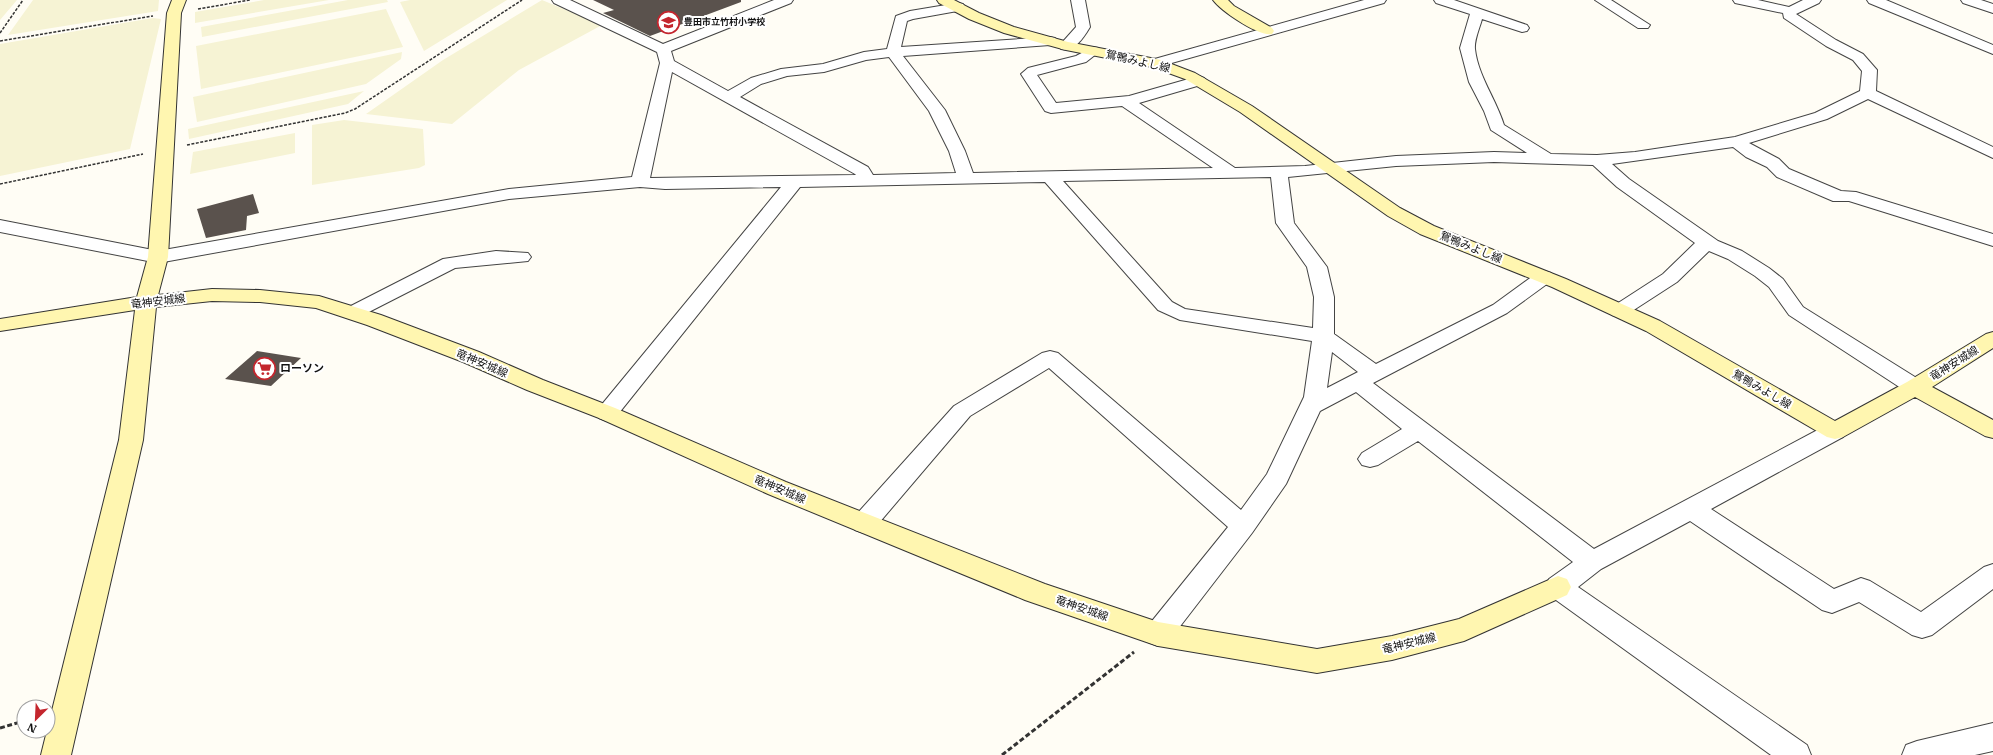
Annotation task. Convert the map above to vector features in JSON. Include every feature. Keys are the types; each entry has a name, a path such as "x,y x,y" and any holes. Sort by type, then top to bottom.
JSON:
{"street":[{"path":"559,0 665,56 728,97 862,171 867,179"},
{"path":"665,56 786,0"},
{"path":"728,97 756,81 786,72 824,68 864,56 893,52 1058,43 1078,35 1083,27 1078,0"},
{"path":"1220,0 1229,9 1267,31"},
{"path":"1156,63 1267,31 1347,5 1379,0"},
{"path":"1441,0 1522,28"},
{"path":"1602,0 1643,25"},
{"path":"1740,0 1790,11 1814,0"},
{"path":"1874,0 1993,50"},
{"path":"1968,0 1993,9"},
{"path":"893,52 901,19 910,15 951,4"},
{"name":"鴛鴨みよし線","path":"951,4 1009,30 1093,51 1156,63 1170,67 1199,81 1246,109 1394,212 1427,230 1544,277 1653,326 1835,431"},
{"path":"56,755 131,440 146,302 158,256 176,6"},
{"path":"1790,11 1788,15 1831,43 1858,57 1870,70 1868,93"},
{"path":"1477,13 1467,48 1477,82 1492,111 1497,127 1546,157"},
{"path":"1093,51 1080,59 1033,71 1029,74 1051,108 1126,102 1199,81"},
{"path":"893,52 937,110 957,151 966,177"},
{"path":"640,182 665,56"},
{"path":"0,226 158,256 509,194 640,182 665,184 1280,172 1305,171 1396,161 1494,157 1546,157 1597,160 1635,157 1736,142 1776,131 1813,118 1868,93"},
{"path":"1868,93 1993,153"},
{"path":"1126,102 1230,172"},
{"path":"1736,142 1752,153 1773,163 1783,174 1839,196 1850,196 1993,240"},
{"path":"1597,160 1623,183 1707,242 1735,255 1762,272 1776,283 1796,311 1915,387 1993,430"},
{"path":"1158,634 1243,526 1277,478 1315,397 1323,336 1324,297 1317,267 1285,223 1280,172"},
{"path":"1049,176 1165,306 1180,314 1323,336 1419,429 1592,562"},
{"path":"607,413 795,181"},
{"path":"1619,311 1670,278 1707,242"},
{"path":"352,313 450,263 496,257 521,257"},
{"path":"1311,406 1500,309 1544,277"},
{"name":"竜神安城線","path":"0,325 146,302 212,295 260,296 319,302 471,357 534,385 607,413 776,488 1035,592 1158,634 1317,661 1392,648 1464,629 1558,587"},
{"name":"竜神安城線","path":"1915,387 1993,339"},
{"path":"864,524 962,411 1050,358 1243,526"},
{"path":"1796,755 1558,587 1592,562 1915,387"},
{"path":"1370,459 1419,429"},
{"path":"1691,509 1832,602 1861,589 1922,627 1993,574"},
{"path":"1917,755 1993,737"}],"path":[{"path":"0,33 23,0"},
{"path":"0,41 176,6 250,0"},
{"path":"0,184 345,113 355,109 522,0"},
{"path":"1002,755 1158,634"},
{"path":"0,728 16,723"}],"shaded area":[{"path":"0,0 17,0 0,20"},
{"path":"33,0 159,0 158,11 8,35"},
{"path":"264,0 329,0 195,23 195,12"},
{"path":"348,0 387,0 388,2 202,37 201,27"},
{"path":"410,0 507,0 424,51 400,2"},
{"path":"542,0 602,25 519,70 452,124 366,114 443,60"},
{"path":"386,9 403,47 201,89 196,46"},
{"path":"153,18 161,19 130,149 0,176 0,44"},
{"path":"402,52 401,59 366,84 197,122 193,97"},
{"path":"364,91 348,104 189,139 188,129"},
{"path":"344,120 423,129 425,165 419,168 312,185 312,125"},
{"path":"295,133 295,153 190,174 193,152"}],"building":[{"name":"豊田市立竹村小学校","path":"593,0 741,0 741,2 650,36 603,13 614,10"},
{"path":"253,194 259,213 247,216 246,230 206,238 197,209"},
{"name":"ローソン","path":"257,351 301,358 271,386 225,379"}],"place":[{"name":"豊田市立竹村小学校","path":"668,22"},
{"name":"ローソン","path":"264,368"}]}
